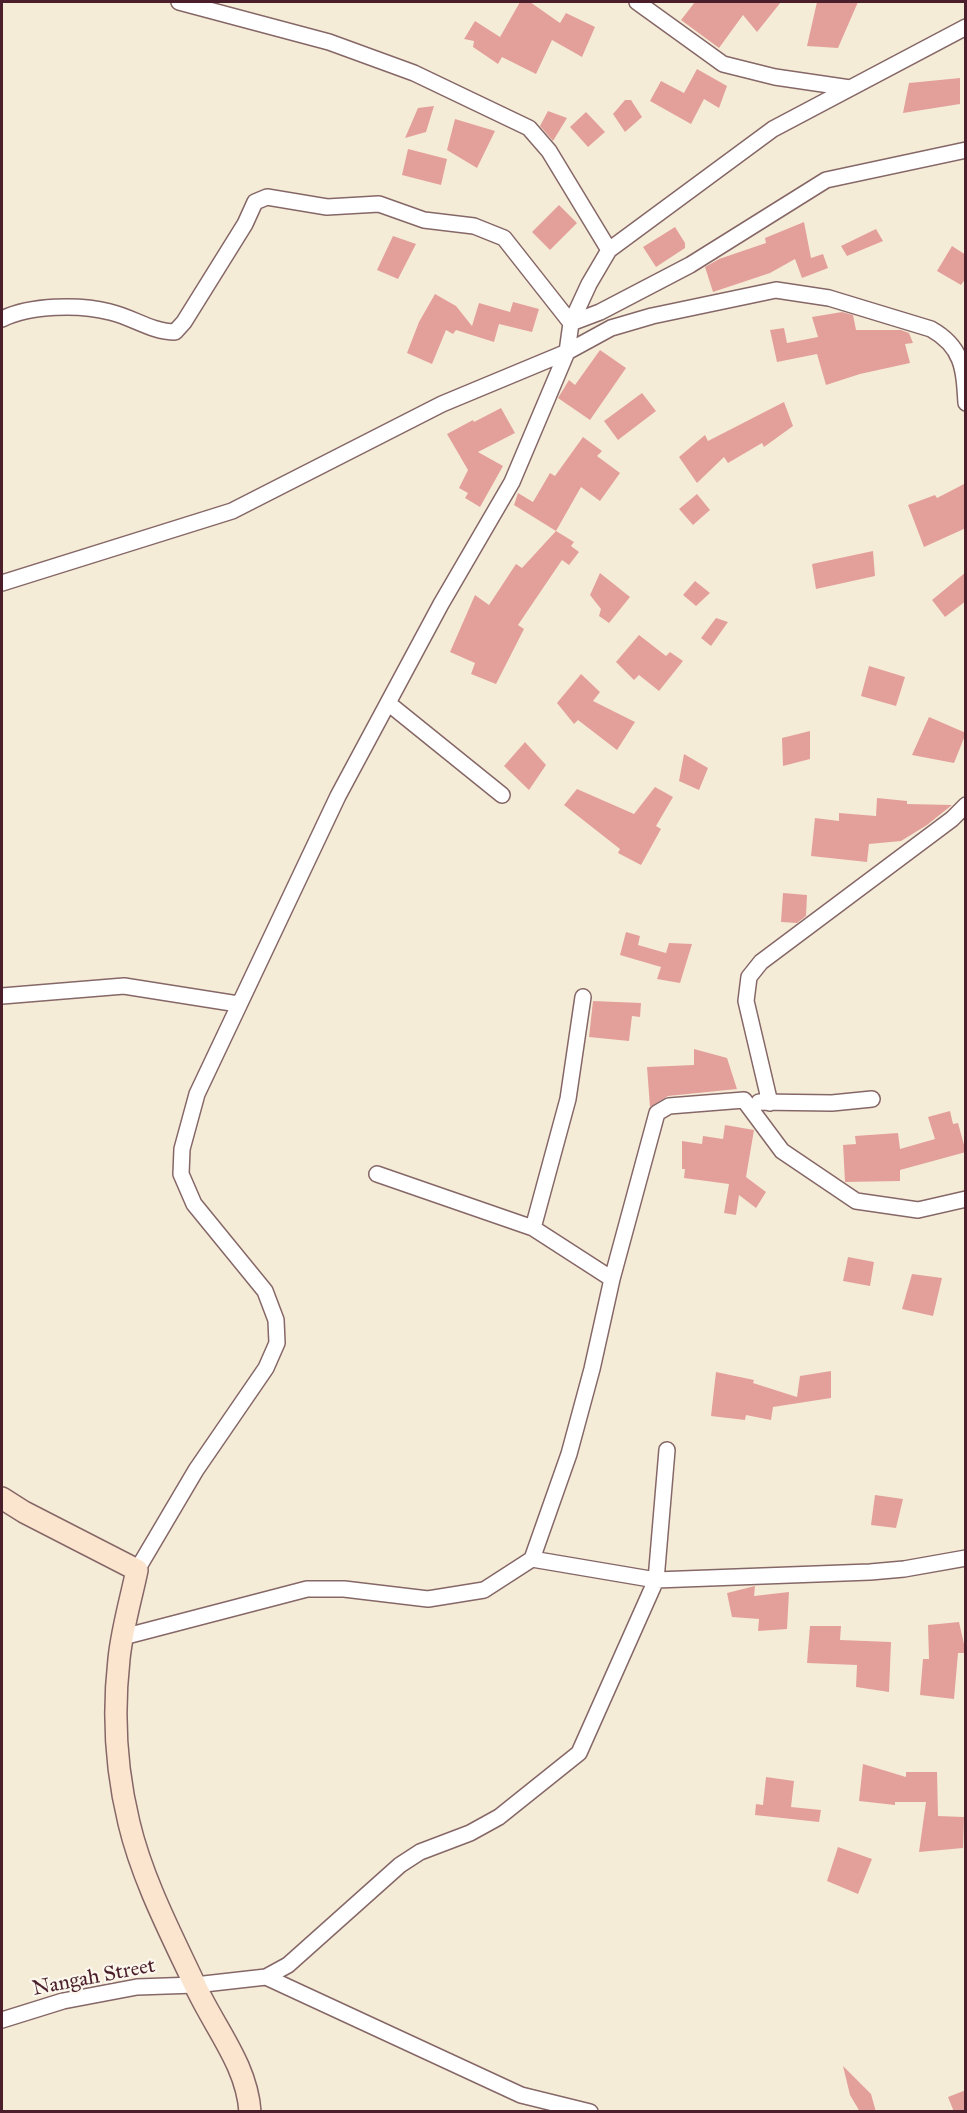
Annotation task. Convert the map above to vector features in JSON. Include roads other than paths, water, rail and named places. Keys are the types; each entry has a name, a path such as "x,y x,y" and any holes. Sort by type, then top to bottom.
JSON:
{"street":[{"path":"179,2 329,42 414,73 530,128 549,151 609,250"},
{"path":"637,2 723,64 775,77 850,88"},
{"path":"250,2112 248,2092 238,2064 195,1986 147,1876 129,1823 119,1762 116,1710 119,1658 137,1570 196,1470 266,1368 277,1343 276,1320 265,1291 194,1204 181,1174 182,1149 197,1094 338,796 441,604 512,482 567,352 571,324 589,284 609,250 773,129 966,27"},
{"path":"571,324 600,312 690,265 826,180 966,150"},
{"path":"2,319 38,307 109,311 163,332 175,332 184,322 239,234 255,202 267,197 327,207 379,204 424,220 474,226 504,238 571,324"},
{"path":"2,583 231,510 442,405 567,352 611,328 642,319 776,290 829,298 931,329 944,337 957,351 962,363 966,403"},
{"path":"388,703 502,795"},
{"path":"770,1103 746,1001 749,977 760,962 952,819 966,805"},
{"path":"2,996 124,986 238,1004"},
{"path":"533,1228 568,1099 582,997"},
{"path":"123,1637 307,1589 344,1589 428,1599 484,1590 532,1559 569,1454 592,1369 612,1279 657,1113 669,1106 744,1100 770,1103 832,1104 872,1099"},
{"path":"744,1100 782,1151 856,1201 918,1210 966,1199"},
{"path":"377,1174 533,1228 612,1279"},
{"path":"266,1977 288,1965 400,1865 420,1852 471,1833 499,1817 579,1753 656,1580 667,1450"},
{"path":"2,1498 24,1512 137,1570"},
{"path":"532,1559 656,1580 870,1572 904,1569 966,1558"},
{"path":"266,1977 521,2095 590,2112"},
{"name":"Nangah Street","path":"2,2020 63,2001 137,1987 195,1986 266,1977"}]}
